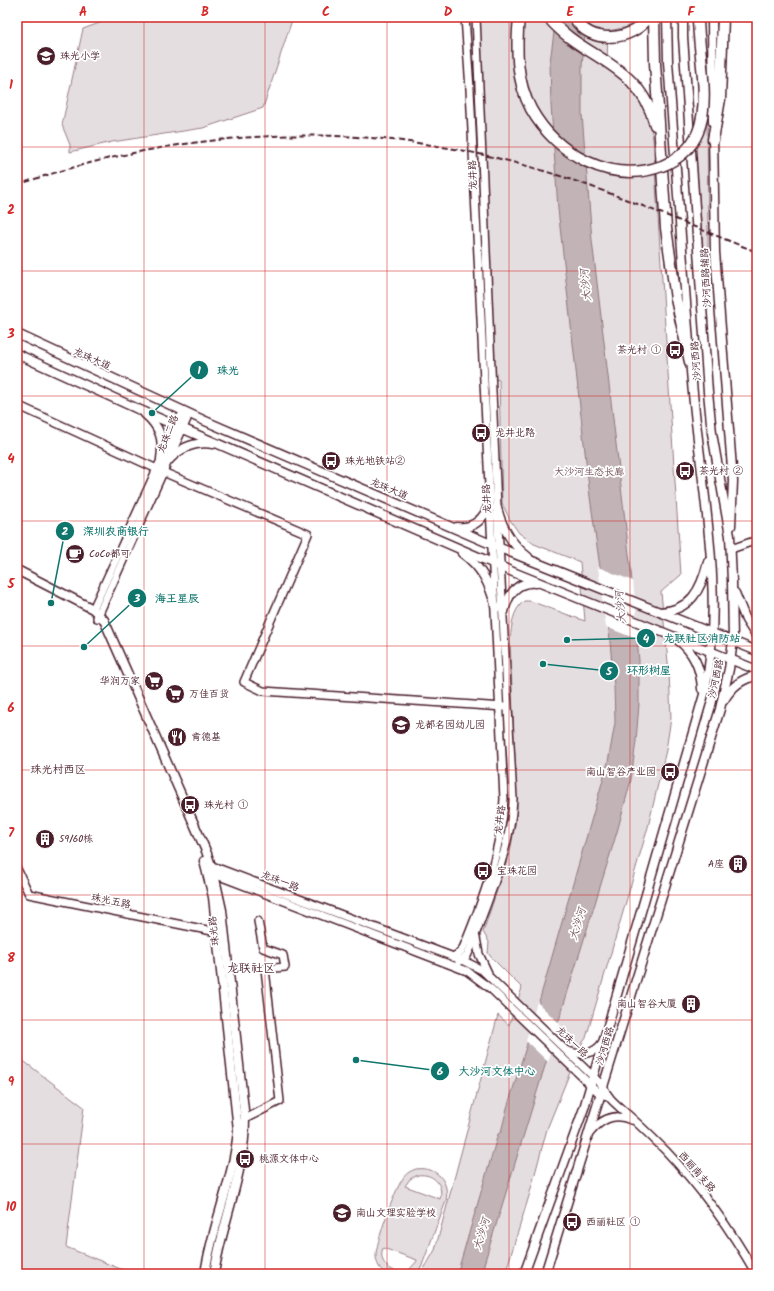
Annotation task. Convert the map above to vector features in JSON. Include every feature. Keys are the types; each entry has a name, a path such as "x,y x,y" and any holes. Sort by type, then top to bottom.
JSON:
{"highway":[{"path":"519,17 518,61 521,80 528,103 541,124 556,141 584,160 608,169 632,172 654,169 674,160 687,150 698,132 703,107 698,17"},
{"path":"548,17 572,40 612,64 631,80 639,90 651,112 661,151"},
{"path":"574,17 584,28 596,34 608,37 629,34 650,18"},
{"path":"713,140 720,98 723,17"},
{"path":"650,18 670,257 676,299 690,362"}],"main road":[{"name":"沙河西路","path":"524,1274 584,1108 702,701 712,652 714,633 710,554 695,422 690,362 668,62 667,17"},
{"name":"沙河西路","path":"545,1274 586,1140 603,1092 720,709 731,659 733,641 730,536 710,406 683,45 683,17"},
{"name":"沙河西路辅路","path":"712,17 715,252 732,481 730,536"},
{"name":"龙珠大道","path":"17,334 186,412 496,546 757,651"},
{"path":"17,354 140,410 497,565 757,670"},
{"path":"140,410 157,426 162,436 164,460 185,447 196,444 209,443 222,446"},
{"path":"450,526 466,528 472,526 481,520 493,506 508,536 523,553 533,561"},
{"path":"442,541 470,559 478,567 490,586 496,608"},
{"path":"659,612 675,610 683,606 693,597 704,577 710,554"},
{"path":"17,570 96,613"},
{"path":"732,581 743,614 757,637"},
{"path":"504,612 509,596 513,590 526,583 543,584"},
{"name":"珠光路","path":"96,613 211,870 222,910 245,1119 241,1167 219,1245 214,1274"},
{"path":"673,636 683,644 696,662 702,678 702,701"},
{"path":"720,709 726,695 735,685 745,679 757,676"},
{"name":"珠光路","path":"206,1274 210,1248 234,1164 238,1130 211,870"}],"street":[{"name":"龙井路","path":"453,957 461,952 466,942 495,857 501,830 504,799 496,608 497,565 465,17"},
{"name":"龙井路","path":"476,17 493,506"},
{"path":"17,405 160,470 308,534 244,682 263,691 508,707"},
{"name":"龙珠二路","path":"96,613 180,427 181,416 186,412"},
{"path":"731,549 757,540"},
{"name":"龙井路","path":"462,960 468,953 506,848 513,816 504,612 497,565"},
{"name":"珠光五路","path":"17,869 29,894 217,932"},
{"name":"龙珠一路","path":"211,870 462,960 478,968 492,978 564,1049 591,1080"},
{"name":"龙珠一路","path":"211,870 453,965 471,974 486,985 603,1092"},
{"path":"245,1119 280,1101 265,969 285,968 283,955 263,948 258,920"},
{"path":"476,931 478,951 492,978"},
{"path":"453,965 462,960"},
{"path":"564,1049 573,1053 584,1054 596,1050 602,1043"},
{"name":"西丽南支路","path":"603,1092 665,1151 720,1214 756,1274"},
{"path":"586,1140 596,1126 607,1118 620,1117 634,1121"}],"green space":[{"path":"116,17 293,17 263,108 203,128 112,142 70,152 70,145 62,125 83,29"},
{"name":"大沙河生态长廊","path":"478,17 638,17 628,27 608,31 607,64 640,98 650,123 653,139 681,575 661,592 669,672 671,718 666,750 648,827 586,1038 581,1045 547,1129 529,1196 505,1274 421,1274 435,1250 498,1015 509,1025 522,988 488,953 489,942 483,932 510,852 517,813 510,639 513,618 517,609 524,601 530,601 585,621 580,562 534,544 519,533 510,520 502,503 499,380 494,379"},
{"path":"707,110 708,249 706,253 703,249 695,145"},
{"path":"17,1056 84,1107 66,1247 133,1274 17,1274"},
{"path":"416,1169 430,1170 440,1176 446,1187 446,1201 421,1268 414,1274 386,1274 380,1268 377,1261 376,1256 379,1241 386,1217 399,1185 408,1173","holes":["418,1175 433,1178 439,1184 441,1194 440,1199 405,1186 410,1179","383,1248 417,1260 417,1261 409,1270 393,1270 388,1267 382,1259"]}],"water":[{"name":"大沙河","path":"556,17 589,17 584,41 582,67 582,114 592,240 631,571 639,661 639,704 631,780 617,832 484,1264 483,1274 457,1274 498,1134 501,1132 608,762 615,723 614,686 609,631 590,497 558,209 551,105 550,62"}],"pier":[{"path":"598,567 633,581 639,640 606,627"},
{"path":"537,1002 560,1024 548,1062 526,1041"}],"railway":[{"path":"17,185 80,166 144,151 209,141 274,136 340,136 405,141 470,152 534,168 590,186 646,207 757,252"}],"place":[{"name":"珠光小学","path":"46,56"},
{"name":"茶光村 ①","path":"675,350"},
{"name":"珠光","path":"152,413"},
{"name":"龙井北路","path":"481,433"},
{"name":"珠光地铁站②","path":"331,461"},
{"name":"茶光村 ②","path":"685,471"},
{"name":"CoCo都可","path":"75,554"},
{"name":"深圳农商银行","path":"51,603"},
{"name":"龙联社区消防站","path":"567,640"},
{"name":"海王星辰","path":"84,647"},
{"name":"环形树屋","path":"543,664"},
{"name":"华润万家","path":"154,681"},
{"name":"万佳百货","path":"175,694"},
{"name":"龙都名园幼儿园","path":"401,725"},
{"name":"肯德基","path":"177,737"},
{"name":"南山智谷产业园","path":"670,772"},
{"name":"珠光村 ①","path":"190,805"},
{"name":"59/60栋","path":"45,839"},
{"name":"A座","path":"738,864"},
{"name":"宝珠花园","path":"483,871"},
{"name":"南山智谷大厦","path":"691,1004"},
{"name":"大沙河文体中心","path":"356,1060"},
{"name":"桃源文体中心","path":"245,1159"},
{"name":"南山文理实验学校","path":"342,1213"},
{"name":"西丽社区 ①","path":"572,1222"}],"district":[{"name":"珠光村西区","path":"58,770"},
{"name":"龙联社区","path":"251,968"}]}
